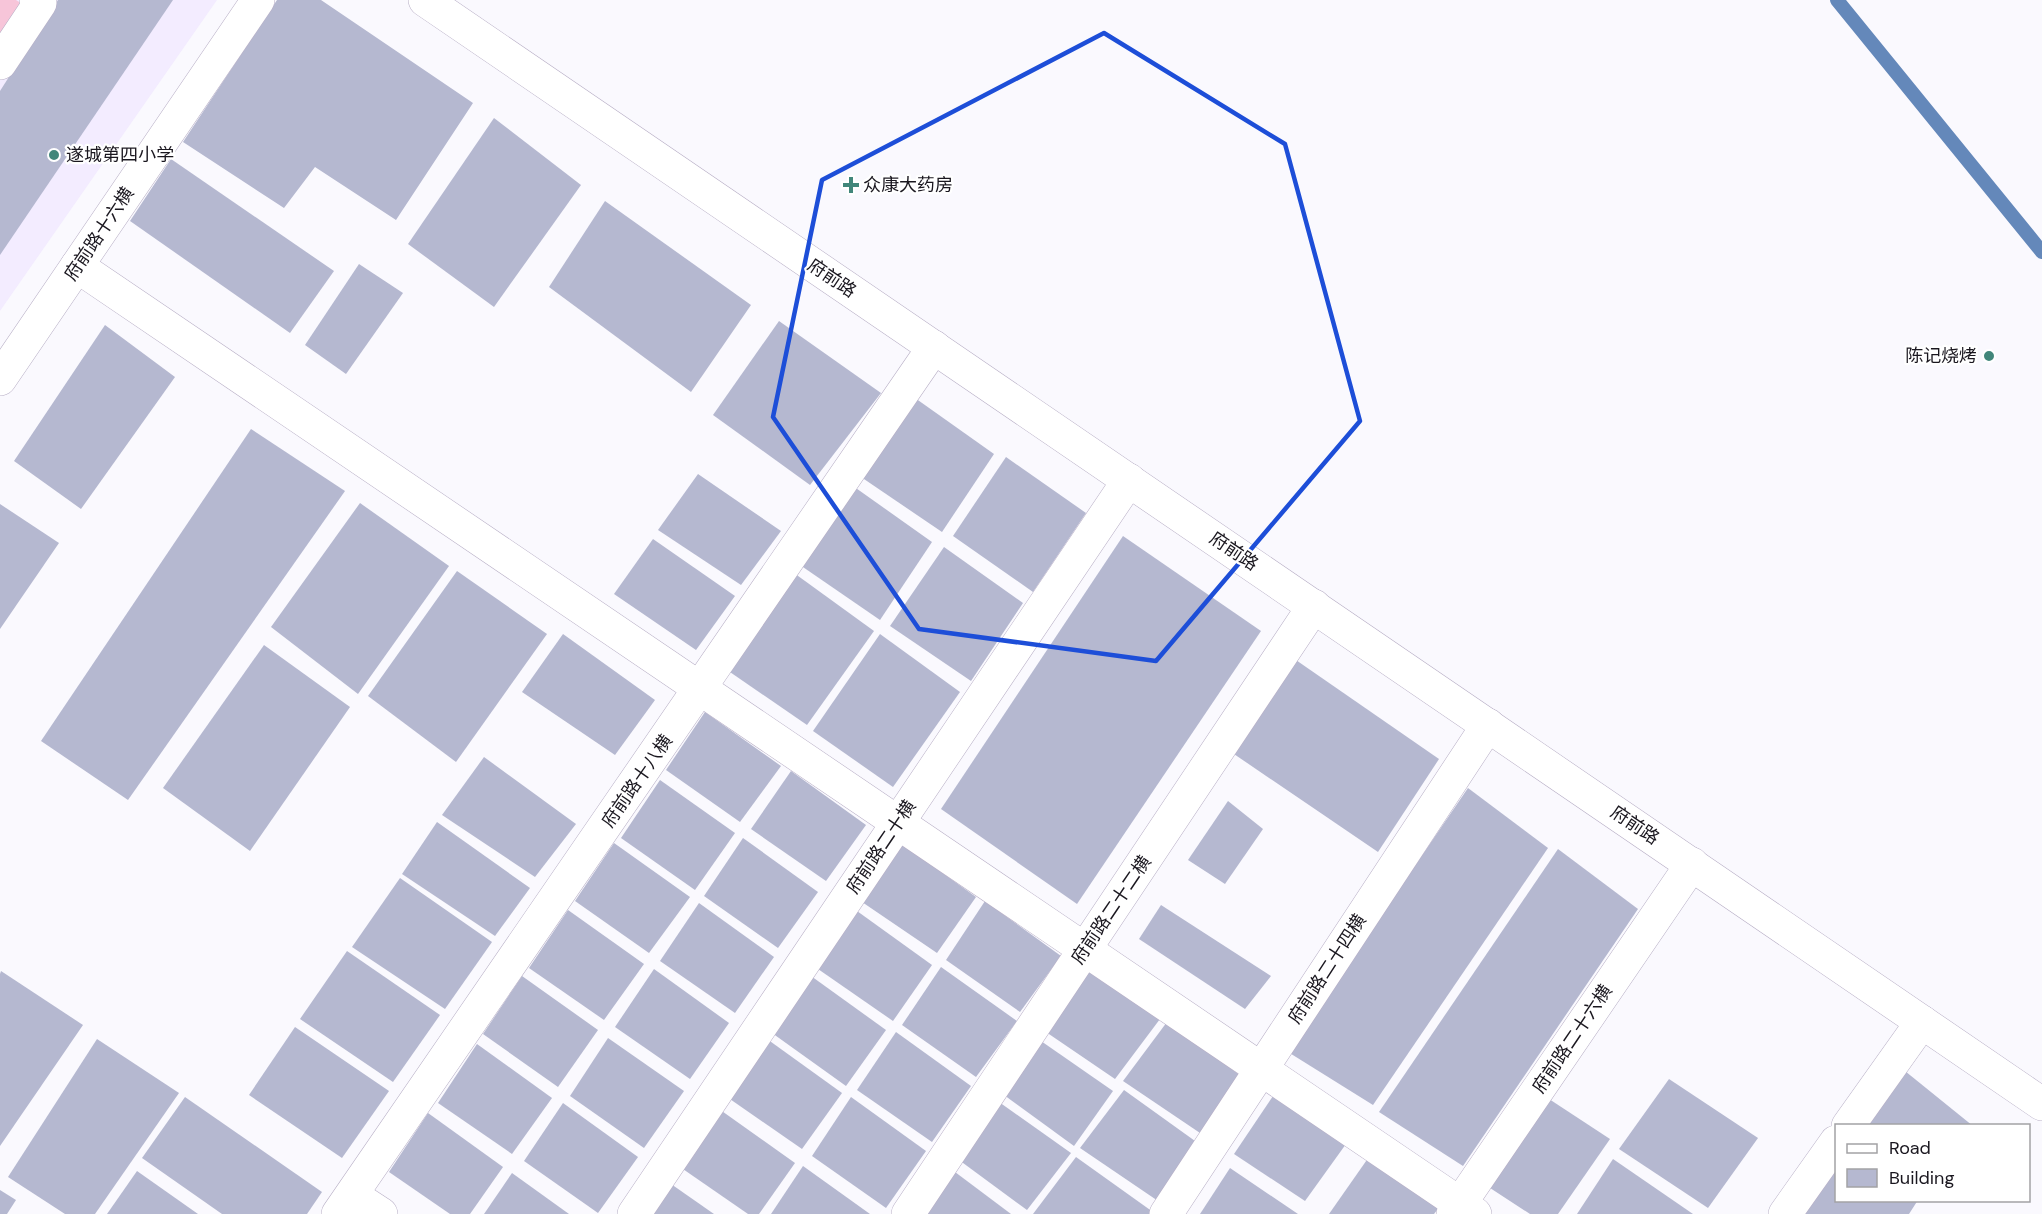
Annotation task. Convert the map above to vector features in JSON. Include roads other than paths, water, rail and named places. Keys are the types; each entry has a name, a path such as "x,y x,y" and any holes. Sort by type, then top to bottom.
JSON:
{"street":[{"path":"0,63 40,3 36,0"},
{"name":"府前路十六横","path":"0,379 258,0"},
{"name":"府前路","path":"425,0 2042,1104"},
{"path":"77,266 1262,1069 1462,1211"},
{"name":"府前路十八横","path":"345,1204 934,347"},
{"name":"府前路二十横","path":"634,1214 1129,480"},
{"name":"府前路二十二横","path":"908,1214 1314,606"},
{"name":"府前路二十四横","path":"1166,1214 1488,725"},
{"name":"府前路二十六横","path":"1462,1211 1692,864"},
{"path":"1849,1124 1922,1022"},
{"path":"1785,1214 1835,1143"},
{"path":"345,1204 381,1214"}],"waterway":[{"path":"1837,0 2042,252"}],"place":[{"name":"遂城第四小学","path":"54,155"},
{"name":"众康大药房","path":"851,185"},
{"name":"陈记烧烤","path":"1989,356"}]}
